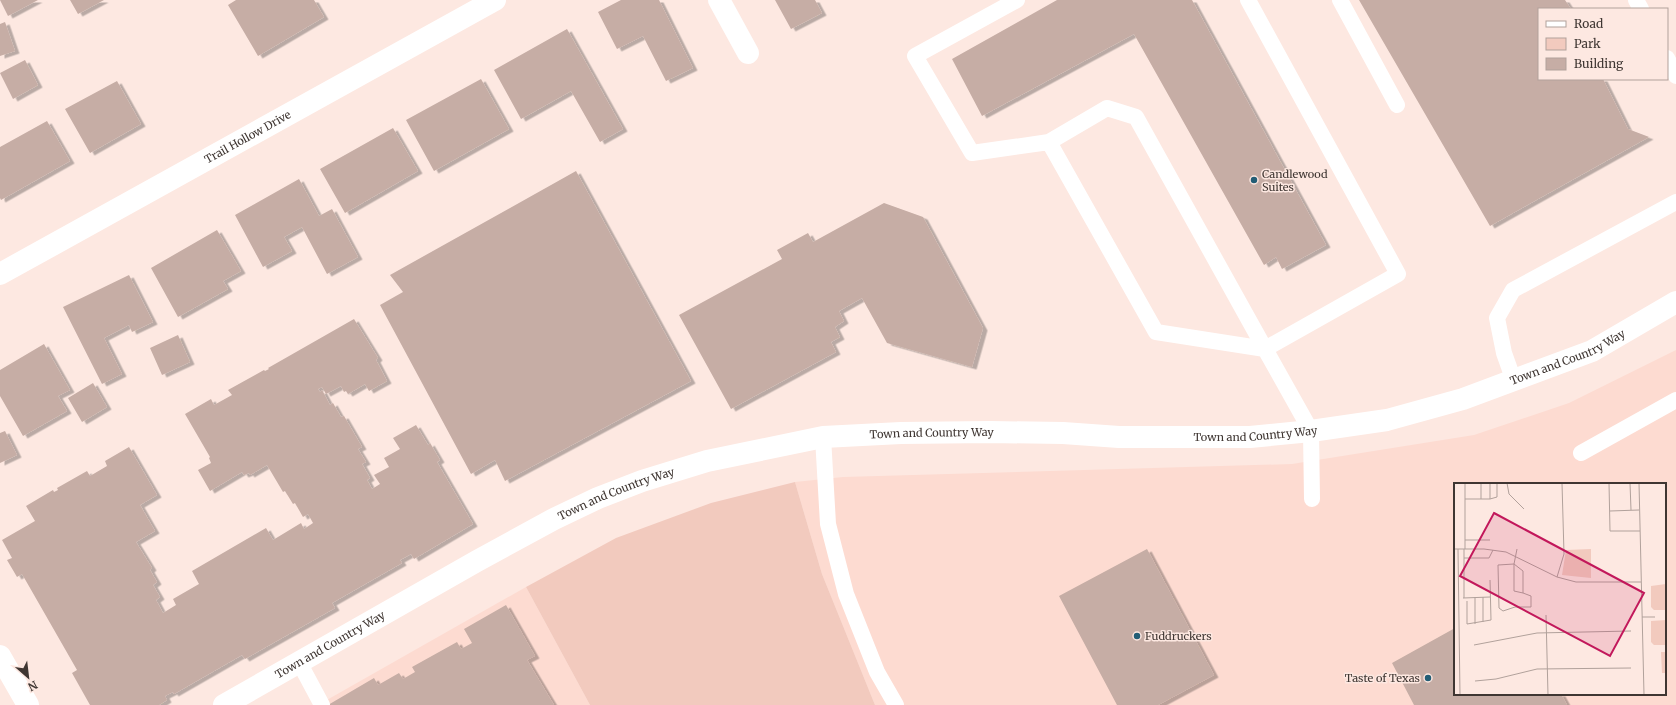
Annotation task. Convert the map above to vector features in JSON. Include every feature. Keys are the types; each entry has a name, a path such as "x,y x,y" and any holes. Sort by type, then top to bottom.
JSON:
{"street":[{"name":"Trail Hollow Drive","path":"0,274 495,0"},
{"path":"719,0 748,53"},
{"name":"Town and Country Way","path":"224,705 484,557 554,519 598,498 642,481 707,461 823,437 901,433 990,432 1063,433 1119,437 1170,438 1250,437 1311,431 1387,420 1464,399 1592,351 1676,302"},
{"path":"0,656 28,705"}],"lane":[{"path":"1017,0 914,56 972,153 1049,142 1107,108 1136,117 1311,431 1312,499"},
{"path":"1049,142 1156,332 1265,349 1398,274 1248,0"},
{"path":"1340,0 1397,105"},
{"path":"1668,60 1676,76"},
{"path":"1514,380 1504,353 1497,318 1513,290 1676,202"},
{"path":"1581,453 1676,400"},
{"path":"823,437 828,524 846,594 877,672 896,705"},
{"path":"299,662 322,705"}],"shaded area":[{"path":"1676,350 1676,705 875,705 822,574 795,482 843,477 1292,464 1474,435 1569,403"},
{"path":"526,587 590,705 318,705"}],"green space":[{"path":"795,482 822,574 875,705 590,705 526,587 616,538 711,503"}],"building":[{"path":"0,0 38,0 8,16"},
{"path":"70,0 104,0 78,14"},
{"path":"236,0 314,0 324,17 258,56 228,5"},
{"path":"621,0 659,0 693,68 666,81 643,36 617,49 598,12"},
{"path":"775,0 815,0 822,13 791,29"},
{"name":"Candlewood Suites","path":"1057,0 1192,0 1326,245 1282,269 1276,257 1264,265 1134,34 982,116 952,59"},
{"path":"1359,0 1565,0 1570,8 1538,8 1538,80 1604,80 1628,129 1649,137 1490,226"},
{"path":"5,22 15,51 0,56 0,24"},
{"path":"567,29 623,129 600,142 571,91 521,119 494,70"},
{"path":"25,60 38,85 13,99 0,73"},
{"path":"481,79 509,129 434,171 406,120"},
{"path":"117,81 141,124 90,153 65,109"},
{"path":"47,121 70,161 1,200 0,147"},
{"path":"393,128 418,171 345,213 320,169"},
{"path":"576,171 691,381 505,481 495,460 471,474 380,305 403,292 390,275"},
{"path":"299,179 319,216 332,209 358,257 327,274 302,227 284,237 292,251 263,267 235,215"},
{"path":"884,203 923,217 983,328 972,367 887,343 862,298 839,311 844,321 835,327 840,337 831,342 836,352 731,409 679,315 782,259 777,250 808,233 813,242"},
{"path":"217,230 241,271 223,281 228,289 178,317 151,268"},
{"path":"129,275 153,322 132,332 129,325 104,338 122,374 102,384 63,307"},
{"path":"354,319 378,358 376,360 387,381 369,391 365,384 348,394 346,391 344,392 341,386 326,394 322,387 318,389 320,392 322,390 330,405 333,403 341,417 344,416 362,447 358,449 366,462 362,464 370,478 367,480 372,489 380,484 374,475 389,467 384,458 400,449 393,438 416,425 428,445 430,443 440,460 437,462 473,524 414,559 411,554 400,560 402,563 332,603 335,608 245,659 242,655 174,694 173,692 165,696 167,700 159,705 90,705 72,673 77,670 22,574 17,577 7,560 12,558 2,540 35,521 26,506 53,490 54,492 58,490 57,488 87,471 90,476 107,466 105,461 129,447 157,495 140,505 155,531 136,542 152,568 150,570 157,582 153,585 160,597 156,600 163,613 176,605 173,599 199,584 192,571 266,528 273,540 301,523 304,529 313,523 308,514 303,517 295,503 293,504 285,491 283,492 267,465 250,475 249,473 244,475 242,472 210,491 198,470 211,463 210,457 185,414 211,399 214,405 232,395 228,390 264,370 269,369 268,368"},
{"path":"178,335 190,362 162,375 150,348"},
{"path":"44,344 70,390 58,396 67,411 23,436 0,396 0,370"},
{"path":"93,383 107,407 82,422 68,398"},
{"path":"5,431 17,455 0,463 0,433"},
{"name":"Fuddruckers","path":"1147,549 1214,675 1158,705 1117,705 1059,596"},
{"path":"506,605 535,656 527,660 554,705 328,705 374,678 378,685 399,673 403,679 415,672 412,667 457,642 461,649 472,643 464,629"},
{"name":"Taste of Texas","path":"1454,629 1454,695 1562,695 1567,705 1414,705 1392,663"}],"place":[{"name":"Candlewood Suites","path":"1254,180"},
{"name":"Fuddruckers","path":"1137,636"},
{"name":"Taste of Texas","path":"1428,678"}]}
